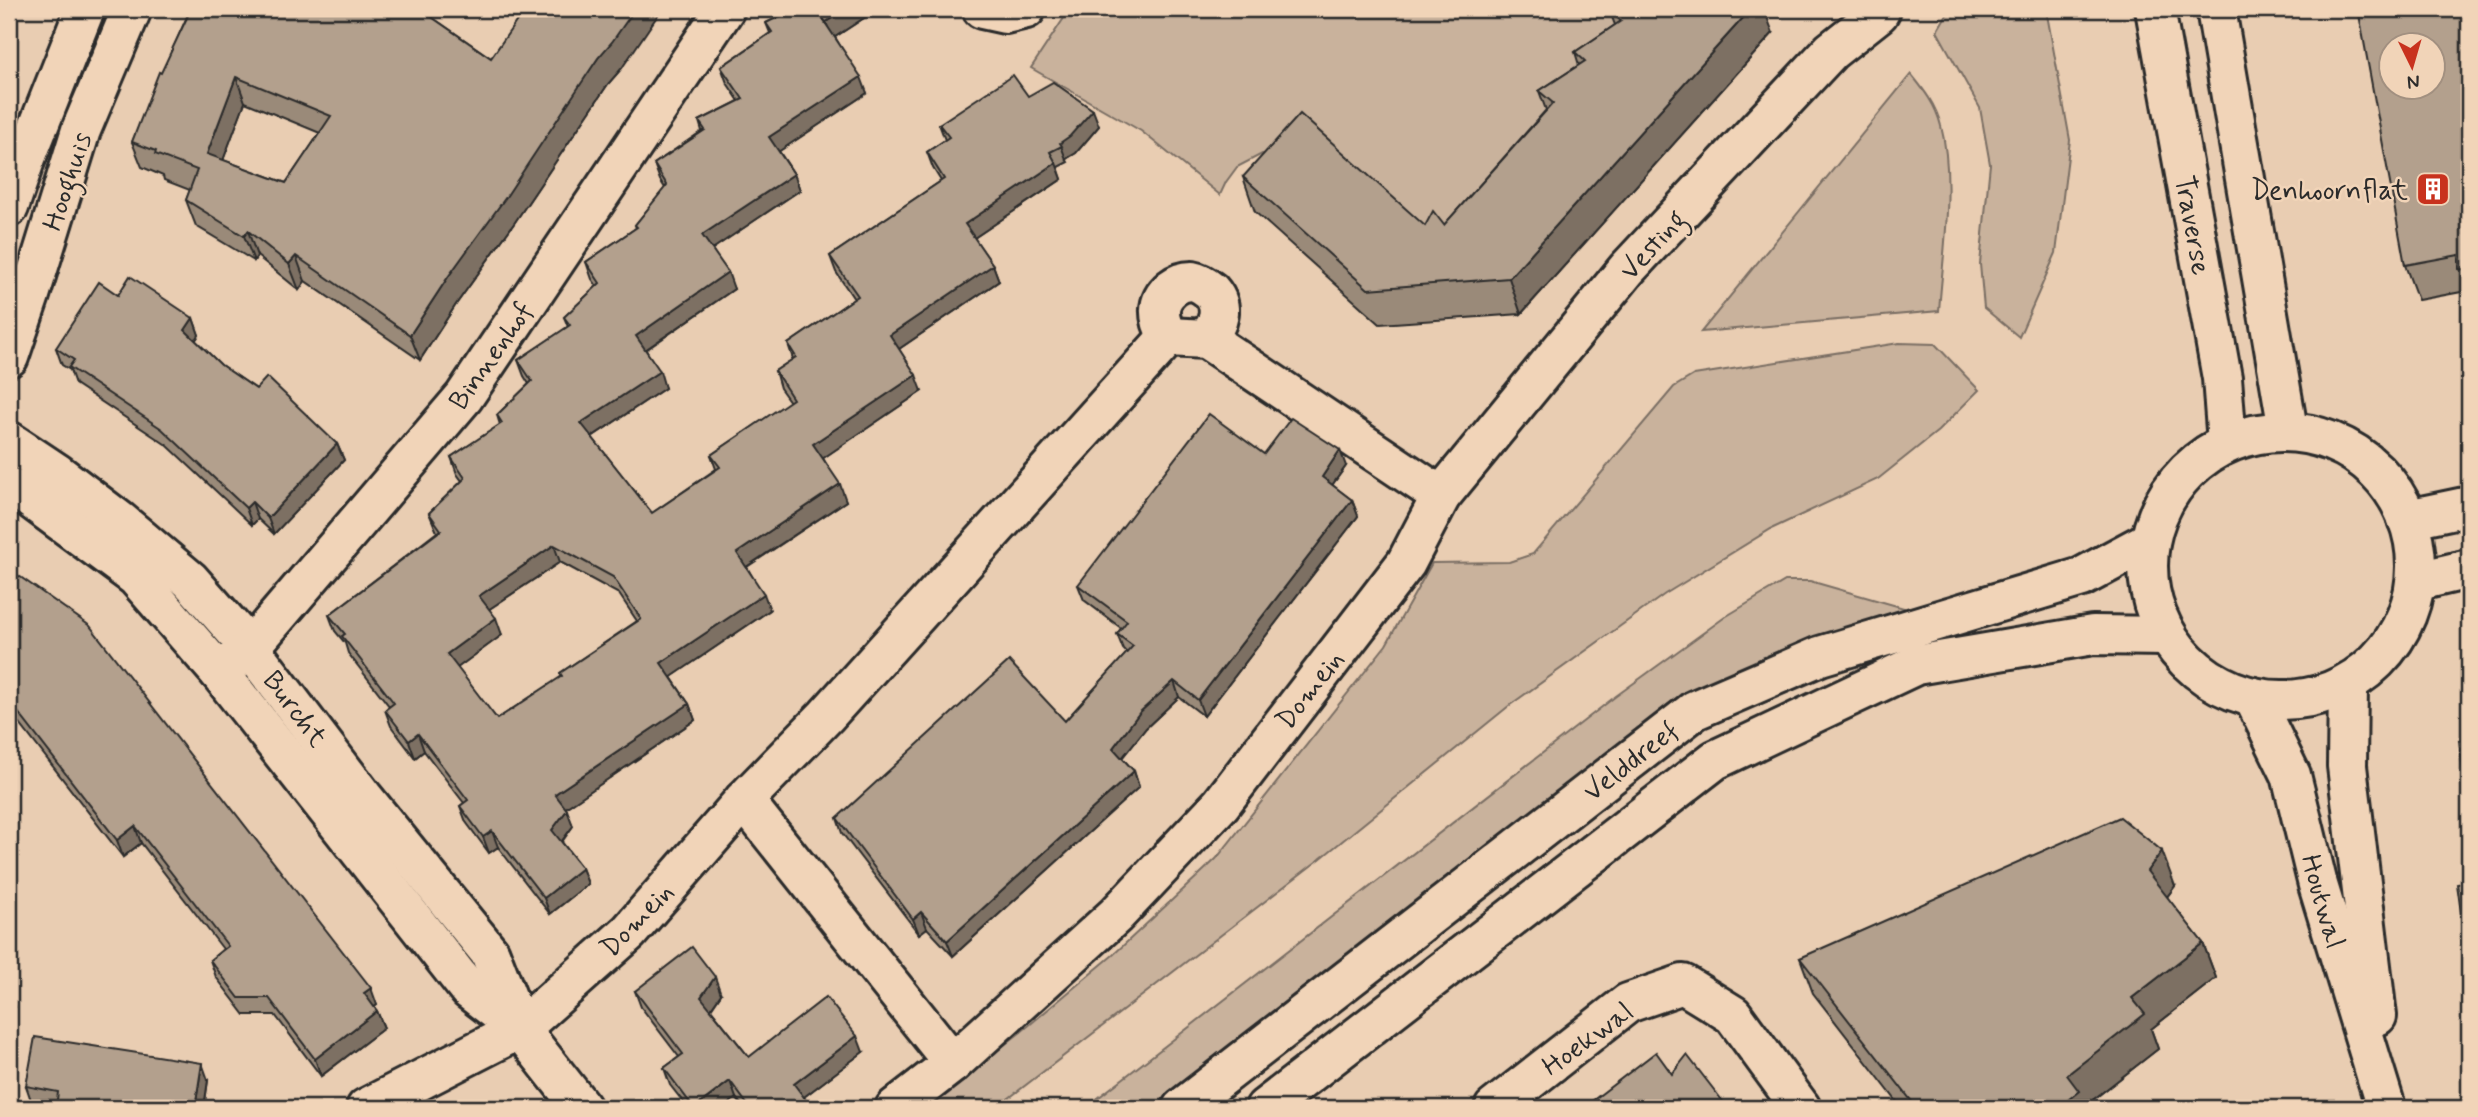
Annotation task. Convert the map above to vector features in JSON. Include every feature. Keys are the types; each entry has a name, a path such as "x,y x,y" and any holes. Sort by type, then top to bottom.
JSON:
{"street":[{"name":"Hooghuis","path":"9,207 85,9"},
{"name":"Hooghuis","path":"9,357 81,130 132,9"},
{"name":"Binnenhof","path":"219,673 250,648 464,397 725,9"},
{"path":"982,9 1005,14 1027,9"},
{"name":"Vesting","path":"1441,496 1627,269 1831,51 1881,9"},
{"name":"Traverse","path":"2155,9 2222,378 2227,443"},
{"name":"Traverse","path":"2216,9 2288,430"},
{"path":"1206,340 1220,315 1218,300 1208,288 1193,281 1177,284 1164,294 1159,308 1161,324 1168,337 1206,340 1441,496"},
{"name":"Domein","path":"366,1108 520,1030 629,932 744,800 826,716 1168,337"},
{"path":"2288,430 2323,437 2356,452 2383,474 2407,519 2418,581 2408,615 2385,655 2348,684 2318,696 2286,701 2253,697 2220,685 2190,664 2167,636 2153,606 2147,573 2149,541 2164,500 2191,466 2227,443 2257,433 2288,430"},
{"name":"Burcht","path":"9,441 57,473 120,521 190,580 250,648 364,798 490,953 520,1030"},
{"name":"Burcht","path":"9,487 20,491 136,577 219,673 469,990 520,1030 582,1108"},
{"name":"Domein","path":"895,1108 953,1063 1116,915 1221,804 1406,564 1441,496"},
{"path":"2407,519 2469,506"},
{"name":"Velddreef","path":"1182,1108 1695,710 1821,656 2082,577 2149,541"},
{"path":"2418,581 2469,569"},
{"name":"Velddreef","path":"1265,1108 1715,760 1916,665 2093,635 2167,636"},
{"name":"Houtwal","path":"2348,684 2347,766 2387,1108"},
{"name":"Houtwal","path":"2253,697 2291,775 2318,885 2387,1108"},
{"path":"744,800 953,1063"},
{"name":"Hoekwal","path":"1494,1108 1628,1003 1683,984 1733,1015 1801,1108"}],"shaded area":[{"path":"1070,9 1642,9 1434,244 1297,156 1262,154 1237,167 1220,195 1141,131 1031,68"},
{"path":"1950,9 2046,9 2070,140 2056,253 2019,337 1984,308 1980,264 1990,164 1980,108 1937,31"},
{"path":"1911,74 1936,111 1945,147 1948,193 1939,311 1701,332"},
{"path":"1899,343 1935,344 1979,390 1938,431 1878,479 1771,529 1665,594 1510,705 1320,859 996,1108 923,1108 1021,1032 1113,955 1216,859 1386,645 1432,563 1509,562 1533,554 1674,387 1694,375"},
{"path":"1785,581 1810,581 1904,608 1905,613 1654,727 1162,1108 1085,1108 1616,696 1725,617"}],"building":[{"path":"191,9 420,9 491,58 525,9 635,9 598,58 410,335 296,256 289,264 248,231 244,236 186,200 197,170 132,142 159,72 161,73","holes":["236,77 331,116 286,183 207,154"]},
{"path":"795,9 816,9 861,77 769,137 794,174 702,235 728,272 636,336 660,371 581,423 652,513 720,467 711,455 793,399 775,371 796,357 788,344 858,296 830,256 944,179 927,152 949,137 939,124 1013,75 1028,96 1053,82 1093,110 1070,136 1060,143 1062,146 1050,152 1056,163 965,224 993,265 890,335 916,375 813,444 840,484 737,553 764,594 661,663 689,704 555,794 567,810 552,830 582,868 544,898 492,831 483,837 460,806 468,800 418,734 409,741 385,710 394,703 329,615 441,530 429,513 465,478 451,457 502,423 497,415 532,381 518,360 570,325 564,317 600,283 586,262 637,227 635,225 667,185 654,164 705,130 699,121 743,99 721,67 772,32 766,23","holes":["554,545 613,577 641,619 497,719 447,654 496,618 479,596"]},
{"path":"816,9 846,9 826,22"},
{"path":"1615,9 1751,9 1509,278 1368,289 1243,177 1300,114 1425,226 1433,211 1444,225 1553,103 1539,91 1585,61 1575,52 1621,21 1610,12"},
{"name":"Denhoornflat","path":"2358,9 2469,9 2469,270 2459,269 2459,255 2405,265"},
{"path":"130,276 193,318 185,330 221,365 256,389 267,377 337,444 268,518 252,502 246,508 162,429 69,367 74,360 56,348 99,282 118,295"},
{"path":"1209,414 1264,454 1291,418 1340,450 1322,477 1352,500 1198,700 1174,681 1140,712 1113,748 1134,771 947,941 921,912 913,919 837,818 1009,661 1065,721 1133,646 1117,634 1127,621 1078,585"},
{"path":"9,569 90,626 371,988 364,993 377,1011 315,1059 269,998 239,998 210,960 228,946 135,826 117,840 9,703"},
{"path":"2469,740 2469,814 2459,741"},
{"path":"2120,817 2162,851 2147,871 2203,943 2132,998 2145,1014 2067,1075 2079,1091 2058,1108 1917,1108 1800,958"},
{"path":"2469,882 2469,969 2457,884"},
{"path":"692,947 715,977 701,997 749,1057 826,997 857,1036 794,1084 809,1104 803,1108 750,1108 730,1081 694,1108 664,1068 683,1054 635,991"},
{"path":"35,1037 202,1063 195,1108 56,1108 58,1092 26,1086"},
{"path":"1656,1052 1672,1074 1687,1055 1728,1108 1583,1108"}],"place":[{"name":"Denhoornflat","path":"2433,189"}]}
